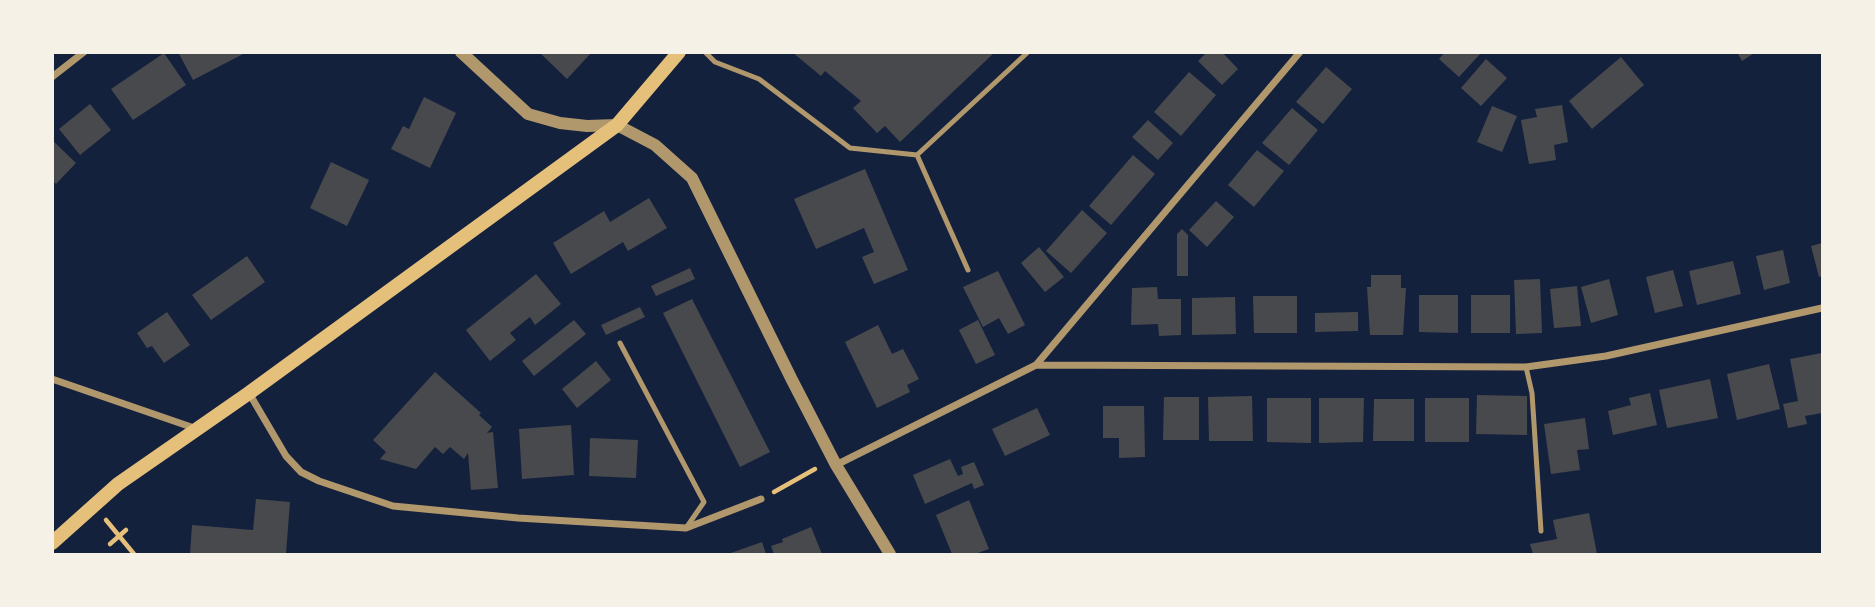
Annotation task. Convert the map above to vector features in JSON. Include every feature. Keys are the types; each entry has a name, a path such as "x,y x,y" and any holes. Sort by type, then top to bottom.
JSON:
{"main road":[{"path":"52,543 118,484 249,393 617,125 679,52"}],"street":[{"path":"52,77 84,52"},
{"path":"461,52 528,114 587,127 617,125 655,145 692,178 836,465 890,555"},
{"path":"836,465 1036,365 1300,52"},
{"path":"1036,365 1526,367 1606,356 1822,308"},
{"path":"52,379 197,429"},
{"path":"249,393 286,456 301,472 318,481 393,506 518,518 686,528 761,499"}],"lane":[{"path":"705,52 715,62 759,79 850,148 917,156 1028,52"},
{"path":"917,156 968,270"},
{"path":"620,343 704,502 686,528"},
{"path":"1526,367 1532,393 1541,531"}],"path":[{"path":"761,499 803,474 819,467 836,465"},
{"path":"110,544 126,530"},
{"path":"121,539 134,555"}],"building":[{"path":"178,52 247,52 193,80"},
{"path":"539,52 592,52 567,79"},
{"path":"792,52 995,52 900,142 885,126 877,133 853,108 861,101 825,71 821,76"},
{"path":"1207,52 1222,52 1238,69 1222,85 1198,61"},
{"path":"1445,52 1482,52 1459,77 1439,59"},
{"path":"1737,52 1756,52 1742,61"},
{"path":"164,53 186,85 133,120 111,89"},
{"path":"1621,57 1644,85 1592,129 1569,101"},
{"path":"1486,59 1507,78 1481,106 1461,88"},
{"path":"1326,67 1352,89 1323,124 1296,102"},
{"path":"1189,72 1216,95 1181,136 1154,112"},
{"path":"424,97 456,113 430,168 391,149 403,126 409,129"},
{"path":"90,104 111,130 80,155 59,129"},
{"path":"1562,105 1568,142 1554,145 1556,160 1529,164 1521,120 1537,117 1535,109"},
{"path":"1492,106 1517,116 1502,152 1477,142"},
{"path":"1292,108 1318,130 1289,165 1262,143"},
{"path":"1148,120 1173,143 1158,160 1132,137"},
{"path":"52,140 76,163 56,184 52,180"},
{"path":"1257,150 1284,171 1254,207 1228,185"},
{"path":"1133,155 1155,174 1111,225 1089,206"},
{"path":"331,162 369,180 347,226 310,208"},
{"path":"865,169 908,270 874,284 862,257 874,252 864,228 816,249 794,199"},
{"path":"649,198 667,228 628,251 623,242 571,274 553,243 604,211 610,222"},
{"path":"1216,201 1234,217 1207,247 1189,230"},
{"path":"1082,210 1107,233 1071,273 1046,251"},
{"path":"1182,229 1188,235 1188,276 1177,276 1177,234"},
{"path":"1822,243 1822,276 1819,277 1811,246"},
{"path":"1039,247 1064,277 1045,292 1021,263"},
{"path":"1783,250 1790,283 1764,290 1756,256"},
{"path":"247,256 265,282 211,320 192,295"},
{"path":"1733,261 1741,294 1697,305 1689,271"},
{"path":"690,268 695,279 656,296 651,286"},
{"path":"1673,270 1683,306 1655,313 1646,277"},
{"path":"998,271 1025,325 1008,334 999,318 983,327 963,287"},
{"path":"536,274 561,304 535,325 530,317 510,333 516,340 490,361 466,330"},
{"path":"1371,275 1401,275 1401,288 1406,288 1403,335 1370,335 1367,287 1371,287"},
{"path":"1540,279 1542,333 1516,334 1514,280"},
{"path":"1609,279 1618,315 1591,323 1581,287"},
{"path":"1577,286 1581,326 1554,328 1550,289"},
{"path":"1157,287 1158,299 1181,299 1181,335 1159,336 1158,324 1131,325 1132,288"},
{"path":"1419,295 1458,295 1458,333 1419,332"},
{"path":"1471,295 1510,295 1510,333 1471,333"},
{"path":"1253,296 1297,296 1297,333 1254,333"},
{"path":"1235,297 1236,334 1192,335 1192,298"},
{"path":"692,299 770,452 740,467 663,313"},
{"path":"640,307 645,317 606,335 601,325"},
{"path":"167,312 190,345 164,363 152,346 147,348 137,333"},
{"path":"1358,312 1358,331 1315,332 1315,313"},
{"path":"574,320 586,334 534,376 522,361"},
{"path":"978,320 995,355 976,364 959,330"},
{"path":"878,325 892,354 903,349 919,379 907,385 910,392 877,408 845,342"},
{"path":"1822,353 1822,413 1805,416 1807,424 1788,428 1783,404 1798,401 1790,359"},
{"path":"596,361 611,380 577,408 562,389"},
{"path":"1769,364 1780,409 1737,420 1727,374"},
{"path":"435,372 481,413 479,415 492,427 487,433 493,432 498,488 471,490 468,453 464,459 450,447 443,454 435,447 416,469 380,459 386,452 373,440"},
{"path":"1710,379 1718,418 1667,428 1659,390"},
{"path":"1650,393 1657,425 1613,435 1608,411 1631,405 1629,398"},
{"path":"1477,395 1527,396 1527,435 1476,434"},
{"path":"1252,396 1253,441 1209,441 1208,397"},
{"path":"1164,397 1199,397 1199,440 1163,440"},
{"path":"1267,398 1311,398 1311,443 1267,442"},
{"path":"1319,398 1364,398 1363,442 1319,443"},
{"path":"1425,398 1469,398 1469,442 1425,442"},
{"path":"1374,399 1414,399 1414,441 1373,441"},
{"path":"1103,406 1144,406 1145,457 1119,458 1119,438 1103,438"},
{"path":"1037,408 1050,435 1005,456 992,429"},
{"path":"1585,418 1589,449 1577,450 1580,470 1551,474 1544,424"},
{"path":"571,425 574,475 522,479 519,429"},
{"path":"590,438 638,440 636,478 589,476"},
{"path":"950,459 958,476 963,474 961,467 974,462 984,485 974,489 972,483 925,504 913,475"},
{"path":"256,499 290,502 286,554 190,554 192,525 253,530"},
{"path":"969,500 989,549 975,554 952,554 936,515"},
{"path":"1589,513 1597,554 1533,554 1530,544 1557,539 1553,520"},
{"path":"811,527 822,554 774,554 771,546"},
{"path":"762,542 766,554 728,554"}]}
